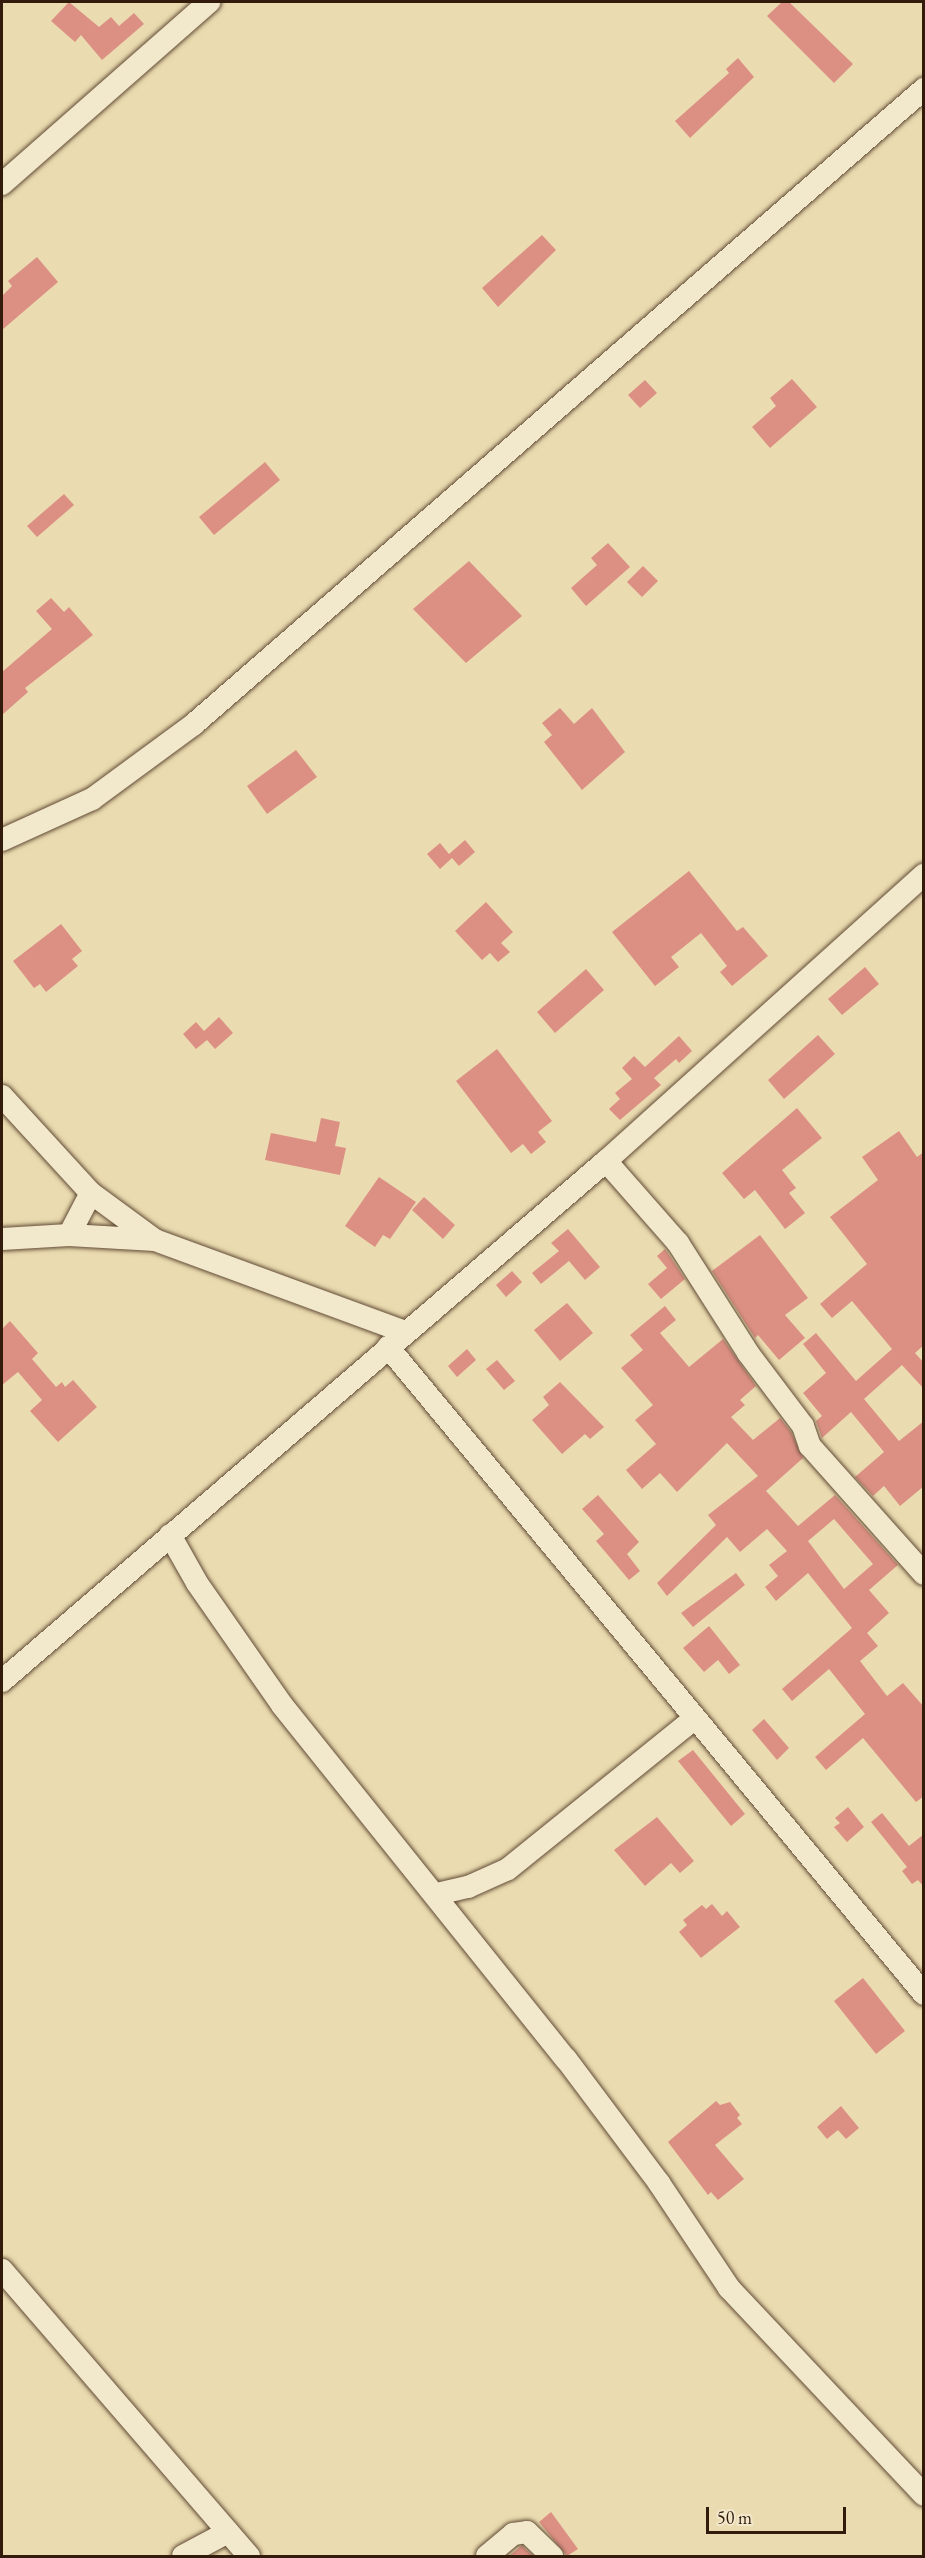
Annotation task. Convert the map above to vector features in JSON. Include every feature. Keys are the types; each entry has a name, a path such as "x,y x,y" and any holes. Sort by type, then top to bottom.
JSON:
{"street":[{"path":"2,184 209,2"},
{"path":"2,840 92,799 195,724 924,89"},
{"path":"2,1681 606,1161 924,875"},
{"path":"2,1096 91,1193 155,1240 405,1332"},
{"path":"606,1161 678,1244 748,1353 803,1426 810,1446 924,1574"},
{"path":"69,1234 91,1193"},
{"path":"2,1239 69,1234 155,1240"},
{"path":"388,1347 924,1994"},
{"path":"170,1535 197,1583 282,1705 436,1894 659,2183 729,2288 924,2495"},
{"path":"436,1894 468,1887 508,1869 695,1718"},
{"path":"2,2270 249,2556"},
{"path":"183,2556 228,2532"},
{"path":"487,2556 513,2534 527,2532 552,2556"}],"building":[{"path":"69,2 99,27 111,17 119,26 134,13 144,24 102,60 81,35 75,42 51,21"},
{"path":"782,2 789,2 853,64 834,83 767,16"},
{"path":"738,58 754,77 690,138 675,121 729,73 726,69"},
{"path":"542,235 556,250 498,307 482,288"},
{"path":"37,257 58,282 2,330 2,296 12,286 8,281"},
{"path":"792,379 817,407 770,448 752,427 776,406 770,398"},
{"path":"645,380 657,393 640,408 628,395"},
{"path":"265,462 280,480 214,535 199,517"},
{"path":"64,494 74,505 37,537 27,526"},
{"path":"608,543 630,567 586,606 571,588 597,565 591,558"},
{"path":"469,561 522,616 466,663 413,609"},
{"path":"643,566 658,581 642,597 627,582"},
{"path":"51,598 64,612 69,607 93,635 25,688 28,692 2,715 2,672 52,629 36,611"},
{"path":"560,708 574,724 592,708 625,752 582,790 544,742 552,735 542,723"},
{"path":"296,750 317,777 267,814 247,786"},
{"path":"465,840 475,852 459,866 452,858 440,869 427,854 440,843 449,854"},
{"path":"689,871 737,931 743,927 768,956 732,986 720,972 727,966 701,933 671,957 679,967 655,986 612,932"},
{"path":"486,902 513,932 501,943 510,952 498,962 490,953 482,960 455,931"},
{"path":"61,924 82,951 72,959 78,966 46,992 40,984 34,988 13,961"},
{"path":"865,967 879,984 842,1015 828,999"},
{"path":"586,969 604,990 555,1033 537,1012"},
{"path":"219,1017 233,1033 215,1049 207,1040 196,1049 183,1034 196,1022 204,1031"},
{"path":"818,1035 835,1054 784,1099 768,1080"},
{"path":"679,1036 692,1051 679,1063 676,1059 654,1078 661,1085 620,1120 609,1109 620,1099 615,1093 632,1079 622,1068 634,1056 645,1067"},
{"path":"497,1049 552,1121 538,1132 546,1142 531,1154 523,1144 511,1153 456,1081"},
{"path":"797,1108 822,1138 782,1170 796,1188 789,1193 805,1213 785,1229 755,1190 744,1199 722,1173"},
{"path":"321,1118 340,1122 335,1146 346,1148 340,1175 265,1160 271,1133 316,1142"},
{"path":"899,1131 917,1157 924,1152 924,1345 915,1353 924,1363 924,1389 902,1365 864,1399 899,1441 924,1421 924,1486 900,1506 884,1486 873,1496 855,1477 884,1452 851,1412 822,1438 816,1421 822,1416 803,1393 826,1373 803,1344 816,1333 856,1381 892,1349 852,1301 832,1318 820,1304 867,1264 830,1217 878,1180 862,1157"},
{"path":"379,1177 416,1202 390,1239 383,1235 375,1247 345,1226"},
{"path":"424,1197 455,1225 443,1239 412,1210"},
{"path":"568,1229 600,1267 585,1280 569,1261 541,1284 532,1273 559,1251 551,1243"},
{"path":"760,1235 808,1298 785,1315 805,1338 779,1360 758,1335 755,1338 712,1271"},
{"path":"665,1249 685,1279 661,1299 648,1284 667,1268 657,1256"},
{"path":"512,1271 522,1282 506,1297 496,1285"},
{"path":"567,1303 593,1333 560,1361 534,1330"},
{"path":"665,1306 676,1320 660,1333 689,1367 723,1339 756,1386 740,1400 745,1405 731,1417 753,1440 780,1418 791,1432 803,1458 766,1491 798,1526 835,1495 898,1565 869,1590 889,1613 867,1633 878,1646 860,1661 887,1696 903,1683 924,1707 924,1796 916,1802 863,1738 826,1770 815,1757 865,1714 829,1669 792,1701 782,1689 852,1628 808,1573 776,1601 765,1587 778,1576 769,1565 787,1551 767,1529 740,1552 727,1537 667,1596 657,1583 716,1525 708,1515 758,1476 727,1443 677,1492 660,1473 642,1489 626,1470 656,1444 635,1420 653,1405 621,1368 643,1350 630,1335","holes":["834,1519 873,1564 844,1589 808,1541"]},
{"path":"10,1321 38,1353 32,1359 56,1387 62,1382 65,1387 73,1380 97,1407 58,1442 30,1411 42,1400 18,1372 2,1385 2,1329"},
{"path":"467,1349 476,1360 457,1377 448,1366"},
{"path":"497,1360 515,1381 504,1390 486,1369"},
{"path":"560,1382 604,1427 590,1439 585,1434 562,1454 532,1420 549,1405 543,1397"},
{"path":"598,1495 639,1542 627,1554 640,1571 629,1580 596,1541 604,1534 582,1509"},
{"path":"736,1573 745,1585 693,1627 681,1613"},
{"path":"709,1626 740,1665 729,1674 718,1660 704,1672 683,1648"},
{"path":"764,1719 789,1748 777,1760 752,1730"},
{"path":"693,1750 745,1814 731,1826 678,1761"},
{"path":"848,1807 864,1827 847,1842 834,1827 840,1823 835,1818"},
{"path":"882,1813 909,1846 924,1834 924,1887 918,1880 912,1884 902,1871 907,1867 871,1822"},
{"path":"657,1817 694,1861 680,1873 671,1863 645,1886 614,1850"},
{"path":"712,1904 722,1916 727,1911 740,1927 701,1958 679,1932 687,1925 683,1920 702,1905 706,1909"},
{"path":"863,1978 905,2031 876,2054 834,2001"},
{"path":"716,2101 720,2105 730,2102 740,2115 737,2118 742,2124 715,2145 744,2179 718,2200 711,2192 708,2195 668,2142"},
{"path":"841,2106 859,2128 846,2139 838,2130 827,2139 817,2127"},
{"path":"551,2512 578,2549 567,2556 539,2522"},
{"path":"522,2546 533,2556 509,2556 520,2547"}]}
